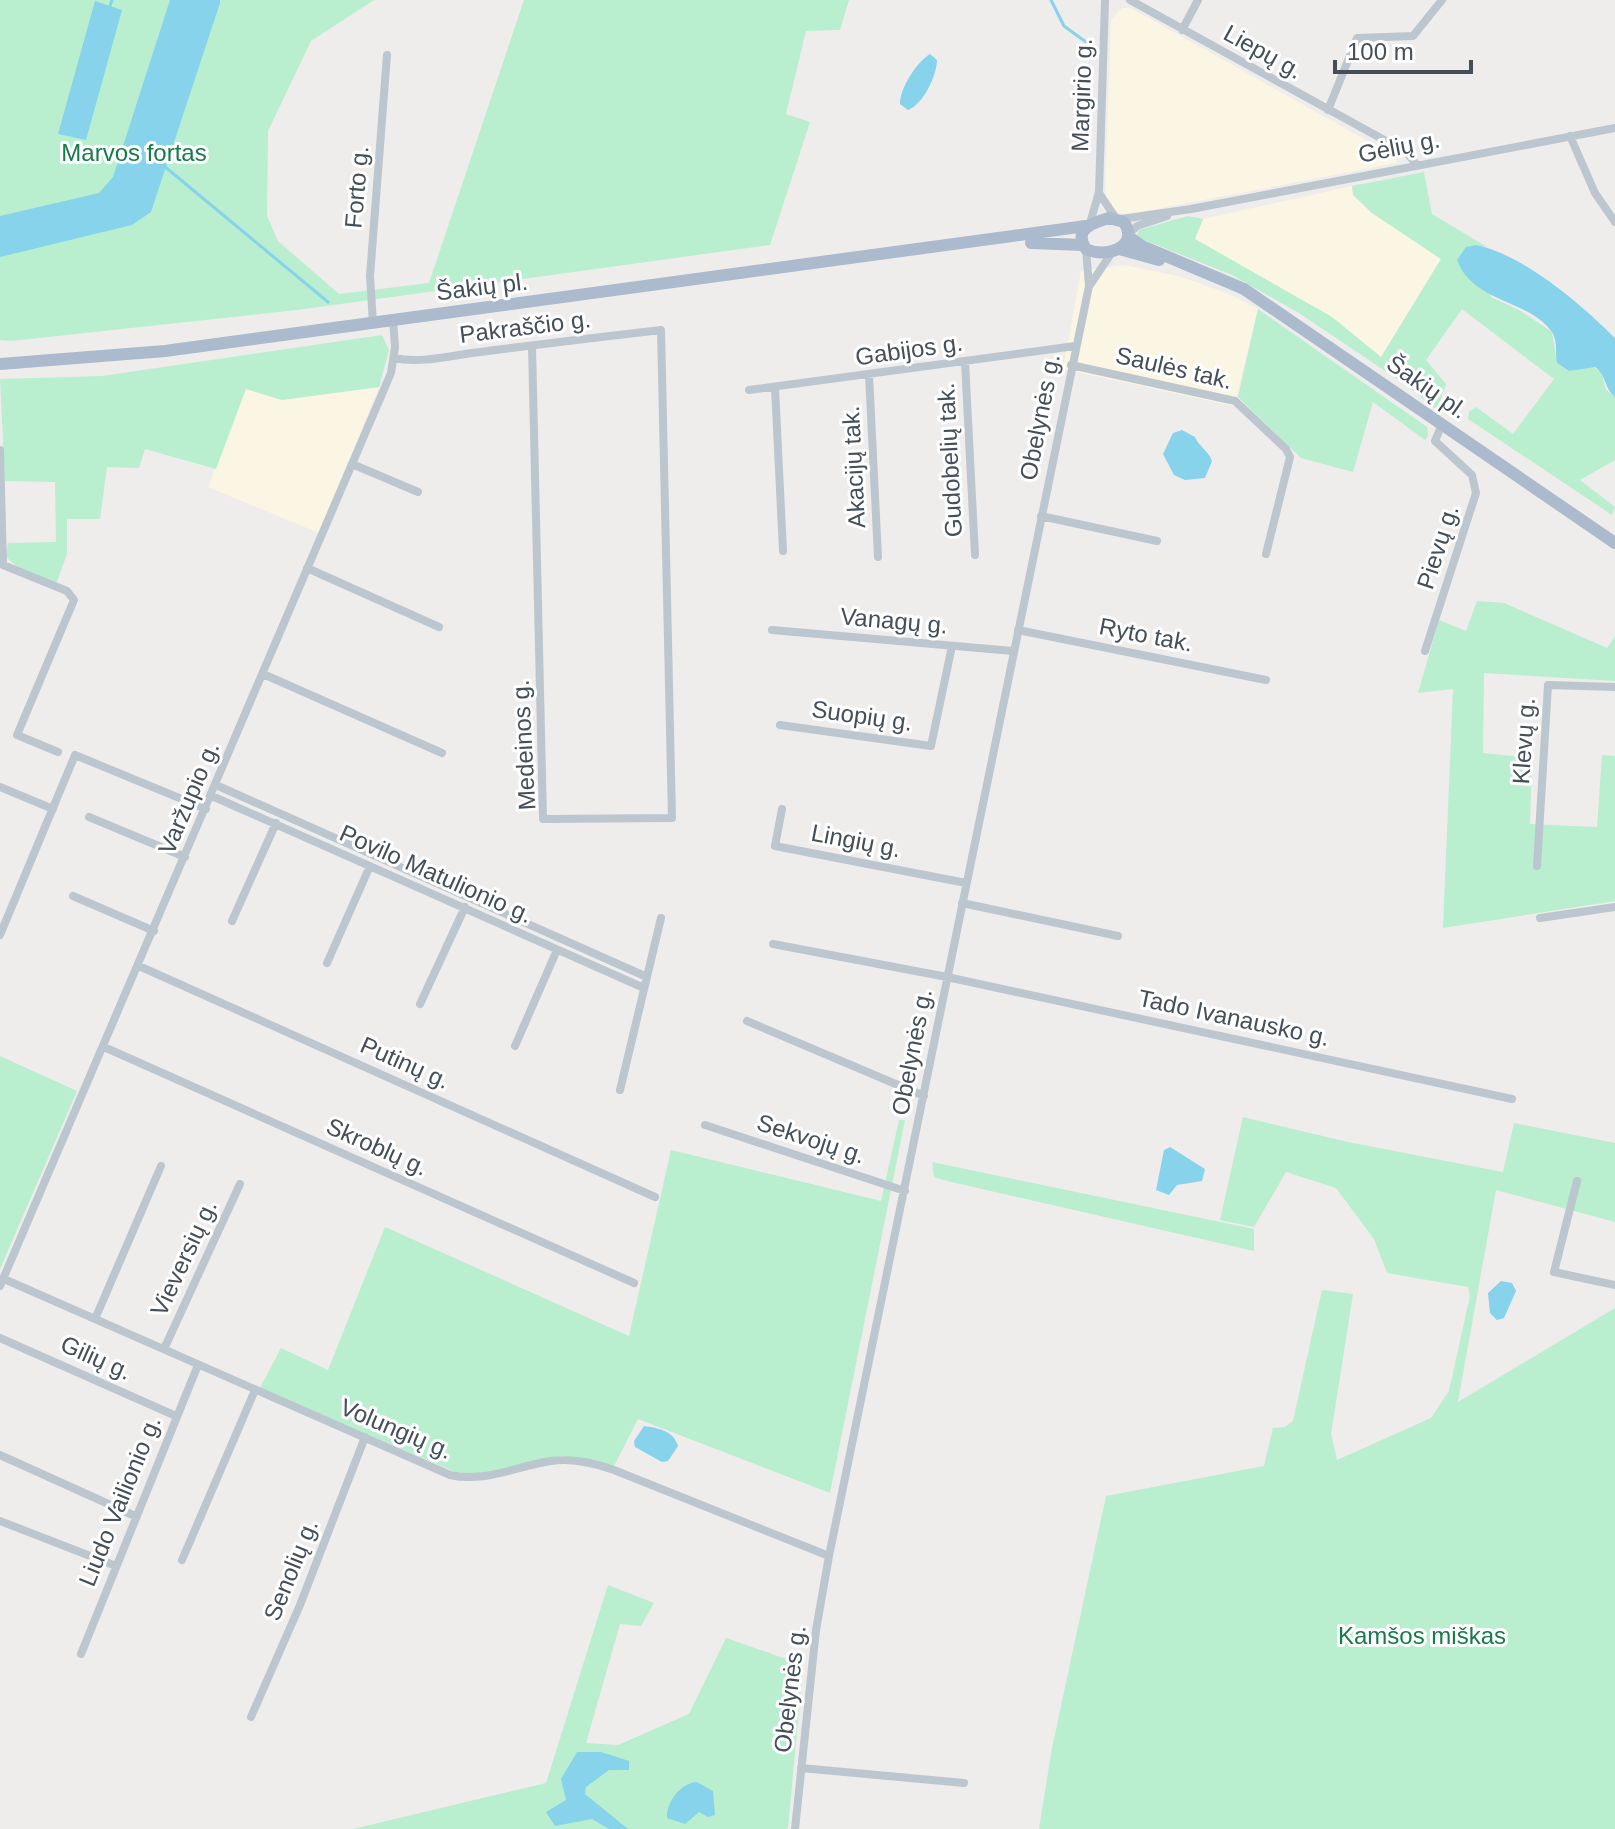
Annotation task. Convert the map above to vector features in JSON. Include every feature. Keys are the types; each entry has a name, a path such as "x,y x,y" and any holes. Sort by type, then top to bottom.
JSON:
{"main road":[{"path":"1117,218 1129,235 1116,250 1096,253 1085,247 1081,235 1088,225 1117,218"},
{"name":"Šakių pl.","path":"0,364 92,360 969,244 1088,225"},
{"name":"Šakių pl.","path":"1129,235 1142,246 1211,273 1284,314 1615,543"},
{"name":"Šakių pl.","path":"969,244 1066,242 1085,247"},
{"name":"Šakių pl.","path":"1116,250 1211,273"}],"street":[{"name":"Margirio g.","path":"1088,225 1099,192 1105,0"},
{"name":"Liepų g.","path":"1130,0 1406,152 1417,165"},
{"path":"1182,30 1198,0"},
{"path":"1328,110 1357,38 1413,36 1442,0"},
{"name":"Forto g.","path":"373,323 370,276 387,55"},
{"name":"Gėlių g.","path":"1117,218 1191,209 1615,128"},
{"path":"1570,136 1595,193 1615,222"},
{"path":"1099,192 1117,218"},
{"name":"Gėlių g.","path":"1129,235 1142,224 1191,209"},
{"name":"Obelynės g.","path":"795,1829 814,1645 829,1556 1089,286 1085,247"},
{"name":"Obelynės g.","path":"1089,286 1116,250"},
{"name":"Varžupio g.","path":"2,1282 352,464 394,358 393,320"},
{"name":"Pakraščio g.","path":"394,358 416,361 661,330"},
{"name":"Medeinos g.","path":"532,346 543,819 672,818 661,330"},
{"name":"Gabijos g.","path":"749,390 1075,346"},
{"name":"Gudobelių tak.","path":"965,362 975,555"},
{"name":"Saulės tak.","path":"1071,365 1239,403 1286,449 1290,457 1266,554"},
{"name":"Akacijų tak.","path":"869,375 878,557"},
{"path":"775,388 783,551"},
{"name":"Pievų g.","path":"1425,651 1476,493 1472,475 1435,441 1442,424"},
{"path":"0,450 3,565 67,591 74,600 17,735 58,752"},
{"path":"352,464 418,492"},
{"path":"1041,516 1157,541"},
{"path":"307,568 439,627"},
{"name":"Vanagų g.","path":"772,630 1013,651"},
{"name":"Ryto tak.","path":"1018,630 1266,680"},
{"name":"Suopių g.","path":"780,725 931,746 952,646"},
{"path":"263,674 442,753"},
{"name":"Klevų g.","path":"1537,866 1548,685 1615,687"},
{"path":"0,935 75,755 206,809"},
{"name":"Povilo Matulionio g.","path":"216,785 647,977"},
{"path":"0,787 53,809"},
{"name":"Povilo Matulionio g.","path":"212,796 644,988"},
{"name":"Lingių g.","path":"782,809 775,846 966,883"},
{"path":"232,921 280,814"},
{"path":"89,817 185,857"},
{"path":"327,963 370,866"},
{"path":"73,896 154,931"},
{"path":"420,1004 469,898"},
{"path":"962,903 1118,936"},
{"path":"1540,918 1615,907"},
{"path":"620,1090 661,918"},
{"name":"Tado Ivanausko g.","path":"773,944 947,977 1512,1099"},
{"path":"515,1046 557,950"},
{"name":"Putinų g.","path":"139,966 655,1197"},
{"path":"747,1021 924,1096"},
{"name":"Skroblų g.","path":"104,1047 634,1283"},
{"name":"Sekvojų g.","path":"705,1125 905,1191"},
{"path":"95,1319 161,1166"},
{"path":"1577,1181 1554,1272 1612,1285"},
{"name":"Vieversių g.","path":"164,1349 240,1184"},
{"name":"Volungių g.","path":"2,1282 95,1319 435,1470 462,1478 553,1461 596,1464 829,1556"},
{"name":"Gilių g.","path":"0,1338 176,1416"},
{"name":"Liudo Vailionio g.","path":"81,1654 198,1365"},
{"path":"182,1560 255,1390"},
{"name":"Senolių g.","path":"251,1717 300,1605 365,1437"},
{"path":"0,1455 135,1516"},
{"path":"0,1521 116,1566"},
{"path":"801,1768 964,1783"}],"shaded area":[{"path":"1122,8 1131,8 1396,157 1397,163 1125,215 1113,210 1105,196 1111,20"},
{"path":"1352,186 1353,195 1372,213 1441,259 1381,357 1332,317 1194,239 1203,219"},
{"path":"1125,265 1182,277 1229,294 1258,309 1234,406 1063,369 1081,271"},
{"path":"379,387 319,533 208,487 246,389 282,400"}],"green space":[{"name":"Marvos fortas","path":"0,0 374,0 311,41 268,131 267,216 278,241 339,294 429,283 524,0 849,0 840,30 806,31 786,114 810,122 770,245 297,310 11,341 0,340"},
{"path":"1424,172 1432,214 1487,247 1477,245 1491,297 1519,310 1552,332 1557,363 1569,371 1588,365 1601,371 1606,390 1615,397 1615,460 1580,480 1615,507 1612,515 1468,419 1469,412 1476,407 1513,434 1554,379 1462,309 1426,360 1446,384 1437,410 1403,383 1299,313 1232,275 1137,237 1139,230 1188,216 1203,219 1195,239 1332,317 1381,357 1441,259 1372,213 1353,195 1352,186"},
{"path":"1258,309 1427,427 1425,440 1373,402 1353,472 1301,458 1238,397"},
{"path":"382,335 389,350 379,387 282,400 246,389 216,469 145,449 139,468 107,467 100,519 67,519 67,554 56,584 21,570 5,556 8,543 56,542 55,482 5,481 0,379 102,376"},
{"path":"1477,601 1504,603 1607,648 1615,636 1615,681 1484,673 1483,753 1532,758 1530,824 1597,827 1602,755 1615,756 1615,901 1443,928 1453,689 1418,693 1439,620 1466,631"},
{"path":"0,1056 77,1091 0,1269"},
{"name":"Kamšos miškas","path":"1243,1117 1348,1142 1503,1172 1514,1123 1615,1143 1615,1222 1496,1190 1458,1402 1615,1308 1615,1829 1039,1829 1052,1748 1106,1496 1264,1466 1273,1428 1285,1427 1293,1421 1322,1290 1353,1294 1331,1434 1337,1460 1431,1418 1449,1391 1470,1296 1468,1287 1387,1273 1374,1239 1336,1188 1286,1172 1254,1227 1220,1220"},
{"path":"899,1120 905,1120 830,1493 638,1419 614,1466 561,1456 476,1474 455,1472 260,1388 281,1348 328,1370 385,1227 629,1336 671,1150 881,1201"},
{"path":"932,1162 1254,1229 1254,1251 947,1181 934,1177"},
{"path":"608,1585 654,1603 641,1626 620,1624 586,1743 618,1745 689,1714 726,1638 803,1665 788,1829 353,1829 546,1783"}],"water":[{"path":"170,0 220,0 220,3 151,212 132,225 0,257 0,216 99,193 113,177"},
{"path":"95,1 122,10 86,140 58,134"},
{"path":"930,54 937,60 932,81 924,96 908,110 900,104 903,91 914,70"},
{"path":"1477,245 1533,270 1615,338 1615,397 1595,367 1569,371 1557,363 1554,336 1542,321 1488,293 1465,274 1457,260 1466,247"},
{"path":"1182,430 1195,437 1211,458 1205,478 1185,480 1174,475 1163,454 1173,433"},
{"path":"1170,1147 1205,1169 1202,1181 1177,1185 1169,1195 1156,1190 1164,1150"},
{"path":"1501,1281 1512,1283 1516,1291 1504,1318 1497,1320 1490,1313 1488,1293"},
{"path":"644,1426 665,1431 676,1441 678,1446 668,1461 662,1462 635,1447 634,1441"},
{"path":"577,1752 601,1752 629,1761 629,1770 609,1770 586,1787 585,1794 628,1829 609,1829 592,1819 555,1826 546,1812 566,1800 561,1779"},
{"path":"697,1782 713,1791 715,1815 708,1817 699,1812 685,1824 667,1818 676,1794 685,1786"}],"waterway":[{"path":"110,6 112,0"},
{"path":"1051,0 1064,26 1086,42"},
{"path":"164,166 328,302"}]}
